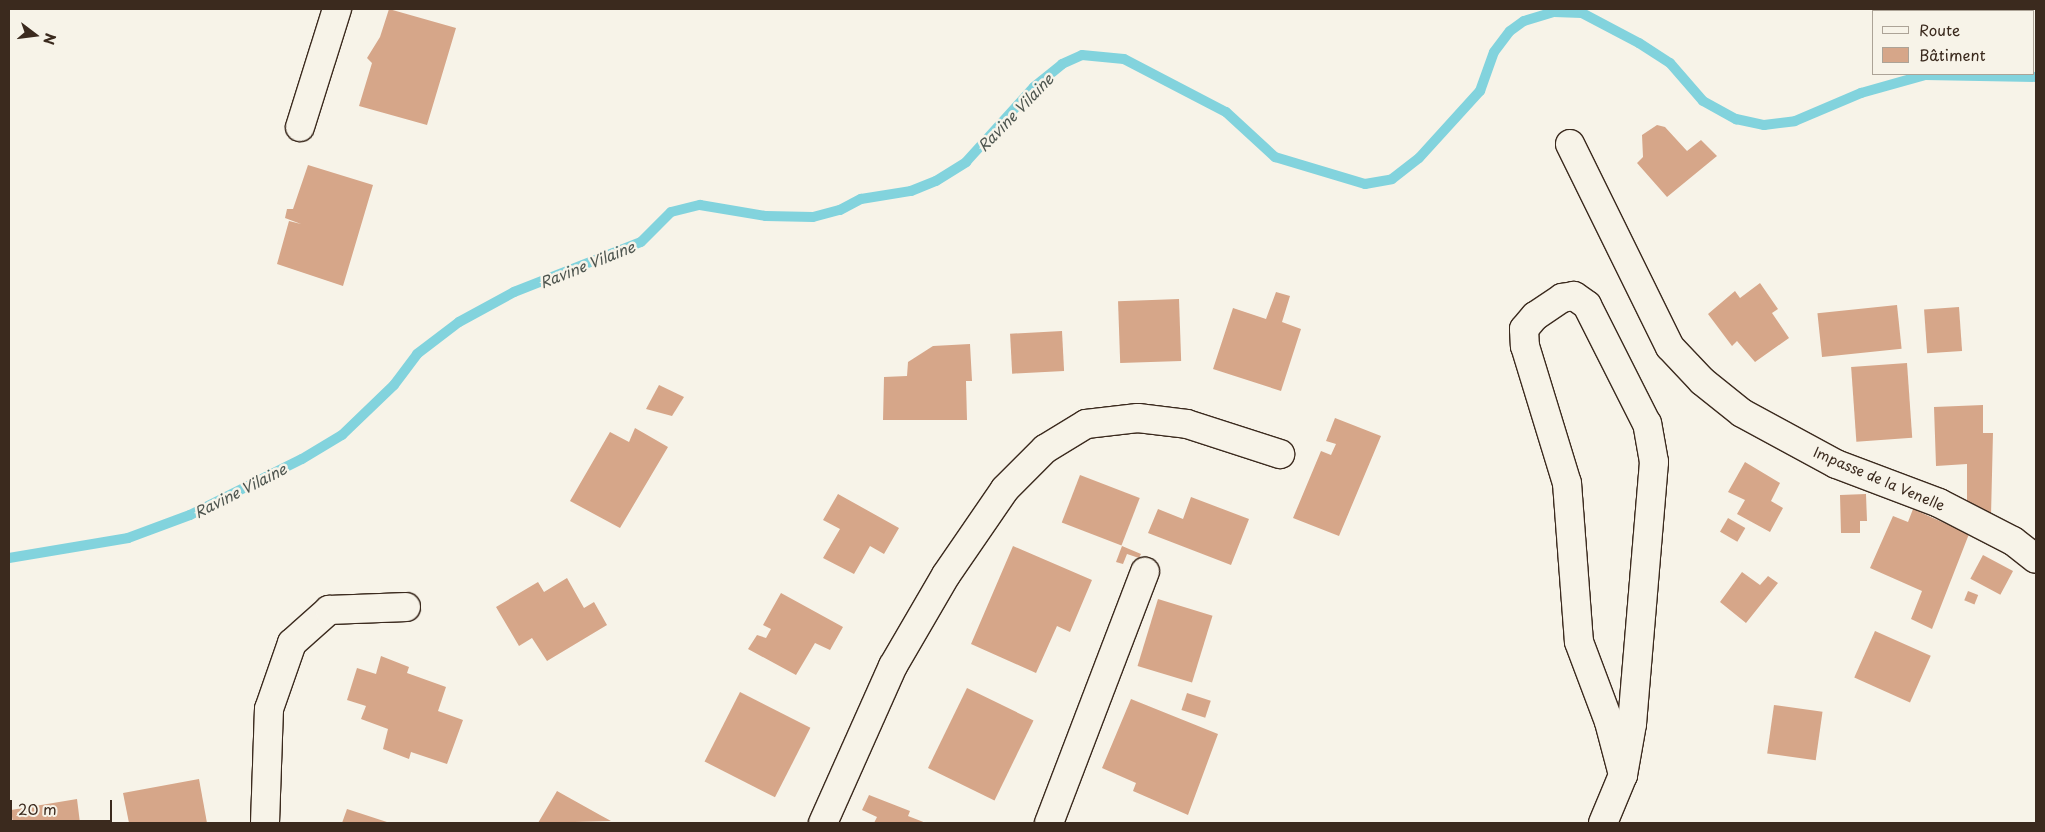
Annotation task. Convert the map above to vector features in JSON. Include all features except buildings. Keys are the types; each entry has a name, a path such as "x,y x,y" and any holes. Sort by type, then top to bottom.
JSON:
{"street":[{"path":"300,128 337,9"},
{"name":"Impasse de la Venelle","path":"1570,144 1670,347 1702,381 1742,413 1819,455 1939,503 2013,541 2036,559"},
{"path":"1603,823 1623,775 1632,724 1654,472 1652,438 1587,305 1574,296 1562,298 1535,316 1524,329 1525,346 1567,483 1579,642 1609,722 1623,775"},
{"path":"823,823 893,666 946,575 1005,489 1046,449 1086,424 1138,418 1187,424 1280,454"},
{"path":"1049,823 1145,572"},
{"path":"265,823 269,709 292,643 329,610 406,607"}],"waterway":[{"name":"Ravine Vilaine","path":"9,558 128,538 190,515 302,459 342,435 394,385 417,354 459,322 514,292 641,242 671,212 700,205 766,216 813,217 840,210 861,199 911,191 936,181 966,162 1034,87 1062,64 1082,55 1124,59 1226,112 1275,157 1365,184 1392,179 1419,158 1480,91 1494,52 1510,31 1524,21 1554,12 1582,13 1639,43 1670,63 1703,101 1736,119 1764,125 1795,121 1861,93 1925,75 2036,77"}]}
